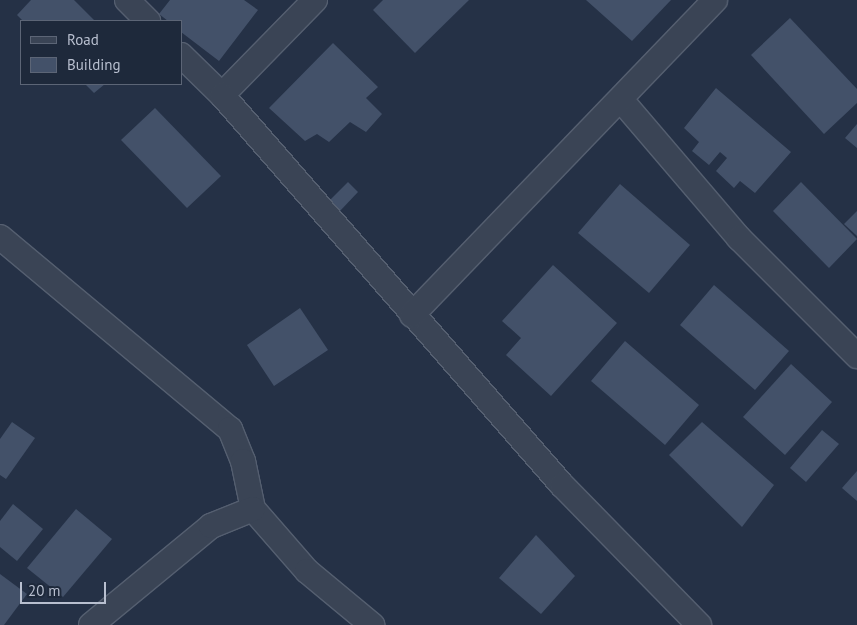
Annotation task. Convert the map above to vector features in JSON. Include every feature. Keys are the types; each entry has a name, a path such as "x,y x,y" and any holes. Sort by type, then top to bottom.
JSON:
{"street":[{"path":"127,0 147,20"},
{"path":"222,95 315,0"},
{"path":"412,315 622,101 715,0"},
{"path":"182,55 222,95 562,485 699,625"},
{"path":"622,101 739,238 857,356"},
{"path":"0,237 230,429 243,461 253,509 307,571 372,625"},
{"path":"91,625 211,526 253,509"}],"building":[{"path":"31,0 74,0 94,20 22,20 17,15"},
{"path":"170,0 244,0 258,10 219,61 182,33 182,20 167,20 159,14"},
{"path":"383,0 469,0 415,53 373,10"},
{"path":"586,0 671,0 632,41"},
{"path":"790,18 857,89 857,103 824,134 751,55"},
{"path":"333,43 378,87 366,98 382,114 366,132 350,122 329,142 317,134 305,141 269,108"},
{"path":"86,85 104,85 94,93"},
{"path":"716,88 791,152 755,193 740,181 734,188 716,171 727,158 720,152 709,165 692,151 699,142 684,128"},
{"path":"155,108 221,176 187,208 121,140"},
{"path":"857,124 857,148 845,138"},
{"path":"348,182 358,192 340,211 329,201"},
{"path":"801,182 857,239 829,268 773,211"},
{"path":"620,184 690,245 649,293 578,233"},
{"path":"857,211 857,236 844,224"},
{"path":"553,265 617,323 551,396 506,355 521,338 502,321"},
{"path":"714,285 789,351 755,390 680,325"},
{"path":"300,308 328,350 274,386 247,345"},
{"path":"625,341 699,405 665,445 591,381"},
{"path":"791,364 832,402 785,455 743,417"},
{"path":"12,422 35,438 6,479 0,475 0,439"},
{"path":"702,422 774,485 742,527 669,455"},
{"path":"822,430 839,444 806,482 790,468"},
{"path":"857,471 857,501 842,488"},
{"path":"13,504 43,529 17,561 0,547 0,521"},
{"path":"76,509 112,539 63,597 27,568"},
{"path":"536,535 575,576 541,614 499,578"},
{"path":"0,574 27,594 4,625 0,625"}]}
